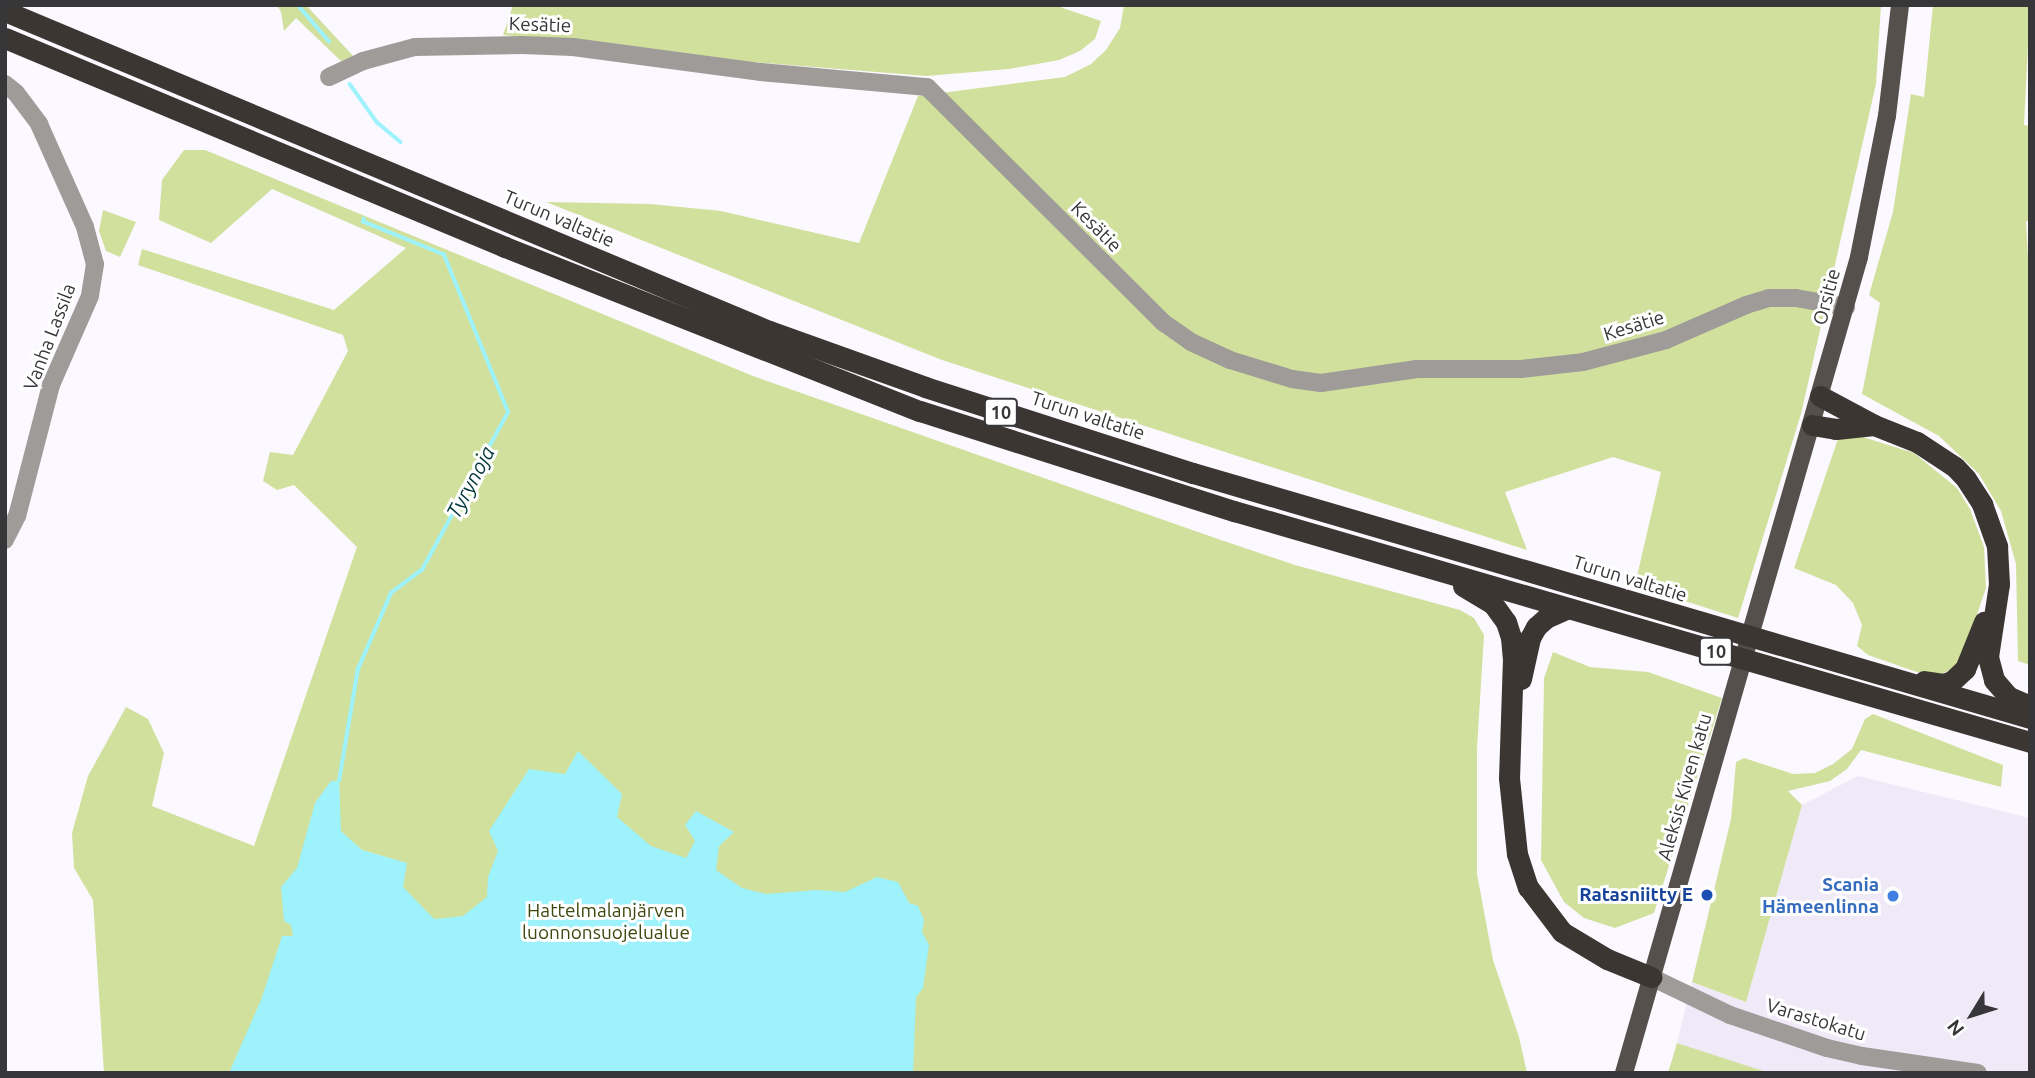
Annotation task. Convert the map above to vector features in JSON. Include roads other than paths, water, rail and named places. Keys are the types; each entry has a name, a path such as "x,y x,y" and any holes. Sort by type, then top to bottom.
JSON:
{"highway":[{"name":"Turun valtatie","path":"5,11 769,331 925,387 1194,473 1802,654 2030,718"},
{"name":"10","path":"5,38 505,247 846,383 1018,444 1410,562 2030,742"},
{"path":"1820,396 1874,425 1925,447 1955,467 1966,479 1982,504 1991,527 1999,564 1988,657 1994,680 2009,697 2030,706"},
{"path":"1812,425 1836,429 1874,425"},
{"path":"1410,562 1481,594 1499,611 1511,637 1511,792 1517,854 1528,887 1562,932 1607,959 1651,977"},
{"path":"1802,654 1915,679 1943,684 1952,681 1965,669 1998,584"},
{"path":"1513,719 1530,638 1543,620 1568,608"}],"main road":[{"name":"Orsitie","path":"1763,594 1846,307 1887,116 1900,5"},
{"name":"Aleksis Kiven katu","path":"1624,1073 1763,594"}],"street":[{"name":"Kesätie","path":"329,77 362,61 415,47 522,45 573,47 761,72 927,87 1164,323 1191,342 1230,360 1292,379 1321,383 1418,369 1521,369 1583,362 1666,340 1746,305 1769,298 1796,298 1846,307"},
{"name":"Vanha Lassila","path":"5,84 16,93 39,124 85,227 95,264 90,296 51,385 17,516 5,540"},
{"name":"Varastokatu","path":"1651,977 1730,1015 1827,1048 1947,1071 1978,1073"}],"water":[{"name":"Hattelmalanjärven luonnonsuojelualue","path":"578,751 622,794 617,817 651,846 686,858 695,841 685,825 696,811 734,832 719,846 716,870 742,888 766,894 817,890 845,892 877,877 898,882 909,903 918,906 924,920 922,932 929,945 923,988 916,997 913,1073 229,1073 261,1000 282,936 293,936 291,925 284,921 281,887 297,868 315,803 331,781 339,781 341,831 362,850 407,863 403,887 434,919 463,916 487,897 488,877 498,851 489,831 529,769 565,774"}],"waterway":[{"name":"Tyrynoja","path":"298,5 329,41"},
{"path":"350,84 377,122 401,142"},
{"name":"Tyrynoja","path":"339,781 358,669 391,593 422,570 508,412 444,255 363,222 364,219"}],"place":[{"name":"Ratasniitty E","path":"1707,895"},
{"name":"Scania Hämeenlinna","path":"1893,896"}]}
